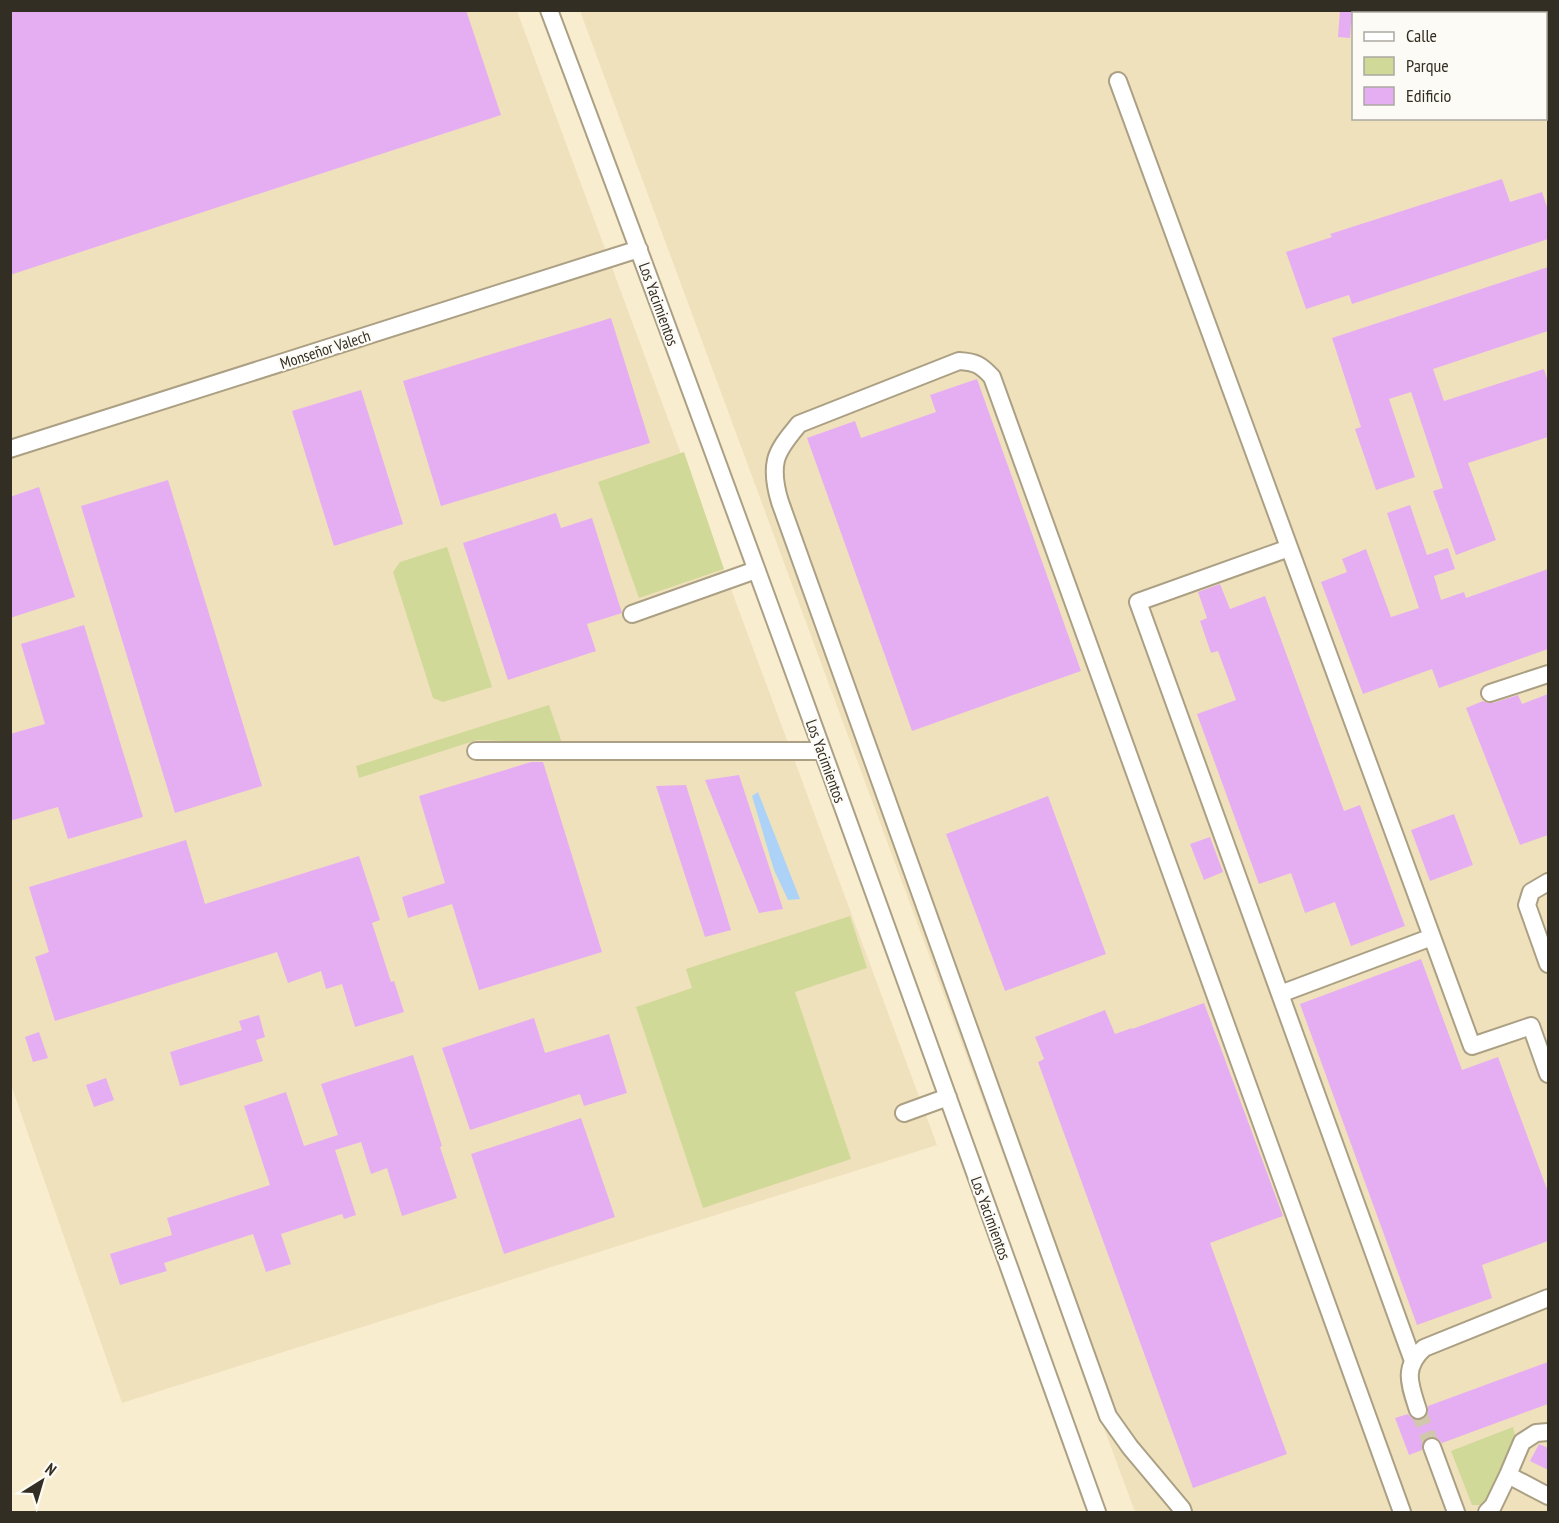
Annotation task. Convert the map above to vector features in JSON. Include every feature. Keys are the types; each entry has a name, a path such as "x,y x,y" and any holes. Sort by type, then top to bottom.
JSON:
{"street":[{"name":"Los Yacimientos","path":"549,10 639,249 1097,1512"},
{"path":"1118,81 1472,1046 1531,1026 1548,1074"},
{"name":"Monseñor Valech","path":"10,449 639,249"},
{"path":"1184,1512 1108,1416 775,485 776,459 799,424 959,361 982,366 992,377 1402,1512"},
{"path":"1289,548 1138,602 1413,1360"},
{"path":"632,614 756,570"},
{"path":"1490,693 1548,674"},
{"path":"476,751 822,751"},
{"path":"1548,882 1531,892 1527,905 1548,964"},
{"path":"1280,994 1432,937"},
{"path":"904,1113 948,1097"},
{"path":"1418,1410 1410,1386 1410,1369 1413,1360 1424,1348 1548,1298"},
{"path":"1495,1510 1522,1442 1536,1433 1548,1432"},
{"path":"1432,1447 1456,1512"},
{"path":"1508,1475 1548,1496"}],"shaded area":[{"path":"10,11 517,11 937,1145 122,1403 11,1085"},
{"path":"580,11 1548,11 1548,1512 1135,1512"}],"green space":[{"path":"684,452 724,569 639,598 598,482"},
{"path":"447,547 492,687 443,702 433,698 393,572 400,562"},
{"path":"549,705 562,743 477,740 359,778 356,766"},
{"path":"850,916 867,968 795,992 851,1159 703,1208 636,1007 692,988 686,969"},
{"path":"1513,1427 1515,1435 1484,1505 1472,1505 1451,1451"}],"water":[{"path":"758,792 800,899 788,900 774,870 752,796"}],"building":[{"path":"10,10 466,10 501,115 10,275"},
{"path":"1340,10 1353,10 1350,38 1338,37"},
{"path":"1502,179 1510,202 1542,192 1548,210 1548,239 1352,304 1349,295 1306,309 1286,252 1332,237 1330,234"},
{"path":"1548,267 1548,331 1433,369 1444,401 1544,369 1548,382 1548,437 1468,463 1496,540 1456,555 1433,491 1443,488 1411,392 1389,399 1415,477 1376,490 1355,429 1361,427 1332,338"},
{"path":"611,318 650,443 441,506 403,381"},
{"path":"977,379 1081,671 912,731 807,438 855,421 861,438 936,412 930,395"},
{"path":"361,390 403,524 334,546 292,411"},
{"path":"168,480 262,786 175,813 81,506"},
{"path":"39,487 75,597 10,618 10,497"},
{"path":"1410,505 1427,555 1448,548 1455,569 1434,576 1441,600 1464,592 1466,598 1548,569 1548,649 1439,688 1432,669 1363,694 1321,582 1347,572 1342,559 1366,549 1391,617 1419,608 1387,513"},
{"path":"556,513 561,528 592,518 622,613 587,624 596,651 508,680 463,543"},
{"path":"1220,584 1230,609 1265,596 1344,811 1360,805 1405,926 1351,946 1335,902 1305,913 1291,873 1259,884 1197,714 1236,700 1218,651 1211,653 1200,621 1207,618 1198,592"},
{"path":"84,625 143,817 68,839 58,807 10,821 10,734 45,724 21,644"},
{"path":"1548,694 1548,835 1520,845 1466,708 1483,701 1493,703 1518,695 1522,704"},
{"path":"531,762 543,762 602,952 479,990 452,904 408,918 402,897 445,883 419,796"},
{"path":"739,775 783,909 759,913 705,780"},
{"path":"686,785 731,930 705,937 656,786"},
{"path":"1048,796 1106,954 1005,991 946,834"},
{"path":"1454,814 1473,865 1430,881 1411,830"},
{"path":"1210,837 1223,872 1204,880 1190,844"},
{"path":"186,840 205,904 359,856 380,920 372,923 391,982 394,981 404,1012 355,1027 342,984 326,989 321,971 288,983 277,952 55,1021 35,957 49,952 29,887"},
{"path":"1421,959 1462,1070 1498,1057 1548,1192 1548,1241 1482,1265 1492,1298 1417,1325 1300,1004"},
{"path":"1204,1003 1283,1216 1210,1243 1287,1454 1193,1488 1038,1062 1044,1059 1035,1037 1105,1010 1115,1034"},
{"path":"259,1015 265,1037 256,1040 263,1061 180,1086 170,1052 242,1030 239,1021"},
{"path":"534,1018 545,1053 609,1034 627,1093 584,1106 580,1094 470,1130 442,1048"},
{"path":"39,1032 48,1058 33,1062 25,1037"},
{"path":"413,1055 457,1198 402,1216 387,1168 371,1174 361,1142 335,1150 356,1215 344,1219 342,1214 281,1234 291,1264 266,1272 253,1234 164,1263 167,1271 120,1285 110,1254 172,1235 167,1218 270,1185 244,1106 286,1092 304,1146 338,1135 321,1084"},
{"path":"106,1078 114,1100 94,1107 86,1085"},
{"path":"581,1118 615,1217 504,1254 471,1154"},
{"path":"1548,1362 1548,1404 1442,1443 1434,1437 1429,1437 1424,1441 1422,1450 1409,1455 1395,1418 1408,1414 1415,1420 1422,1420 1428,1413 1428,1406"},
{"path":"1539,1444 1548,1448 1548,1470 1530,1461"}],"tunnel":[{"path":"1418,1410 1432,1447"}]}
